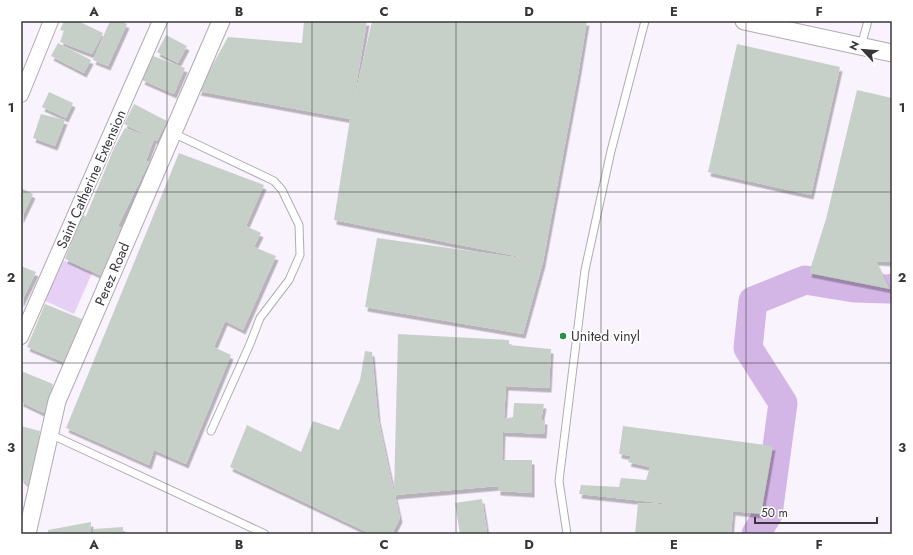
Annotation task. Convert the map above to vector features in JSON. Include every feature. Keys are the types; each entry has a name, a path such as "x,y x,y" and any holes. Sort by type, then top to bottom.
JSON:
{"street":[{"path":"21,95 52,21"},
{"name":"Saint Catherine Extension","path":"21,337 160,21"},
{"name":"Perez Road","path":"27,534 57,401 221,21"},
{"path":"744,21 892,53"}],"lane":[{"path":"567,534 559,481 585,270 611,151 645,21"},
{"path":"861,46 868,21"},
{"path":"173,133 274,182 282,190 299,225 300,255 289,280 260,318 211,431"},
{"path":"50,434 265,534"}],"shaded area":[{"path":"61,259 92,273 74,314 43,300"}],"building":[{"path":"64,21 78,21 103,33 92,54 60,42 64,31 60,30"},
{"path":"110,21 121,21 127,24 108,66 93,60"},
{"path":"304,21 367,21 353,104 372,21 587,21 543,262 523,334 365,307 377,238 536,260 334,220 350,119 198,91 228,37 302,43"},
{"path":"166,35 187,46 178,63 157,52"},
{"path":"58,43 91,60 84,73 51,56"},
{"path":"737,44 840,67 811,195 708,172"},
{"path":"153,56 185,68 174,94 142,80"},
{"path":"857,90 892,98 892,262 876,261 890,289 809,273 826,219"},
{"path":"49,92 73,103 66,118 42,107"},
{"path":"134,104 167,121 157,141 154,139 146,161 149,162 118,226 122,228 102,276 65,259 82,215 92,218 86,216 114,148 125,128 152,138 124,124"},
{"path":"41,114 65,120 55,146 33,138"},
{"path":"179,153 264,185 246,226 261,233 254,247 276,256 243,330 225,321 214,347 231,355 186,464 154,450 149,465 66,428"},
{"path":"21,188 33,194 21,219"},
{"path":"21,266 36,272 21,303"},
{"path":"45,304 82,319 66,363 27,347"},
{"path":"398,334 509,340 509,345 551,349 549,388 506,386 504,419 513,417 514,403 544,404 541,420 545,420 544,434 503,432 502,460 532,460 532,493 498,491 498,486 395,495 400,518 392,534 371,534 230,467 247,425 301,452 313,421 339,430 360,380 365,351 372,352 378,418 394,493"},
{"path":"21,371 53,384 44,413 21,402"},
{"path":"21,426 40,431 31,488 21,478"},
{"path":"623,426 773,446 761,514 733,511 731,534 635,534 638,503 680,505 579,494 581,485 619,487 621,478 646,480 650,467 628,462 631,456 619,454"},
{"path":"482,499 487,532 460,534 455,503"},
{"path":"91,522 91,534 48,534 48,530"},
{"path":"123,527 123,534 93,534 93,529"}],"waterway":[{"path":"756,534 768,514 783,403 748,348 753,301 805,280 854,288 892,288"}],"place":[{"name":"United vinyl","path":"563,336"}]}
